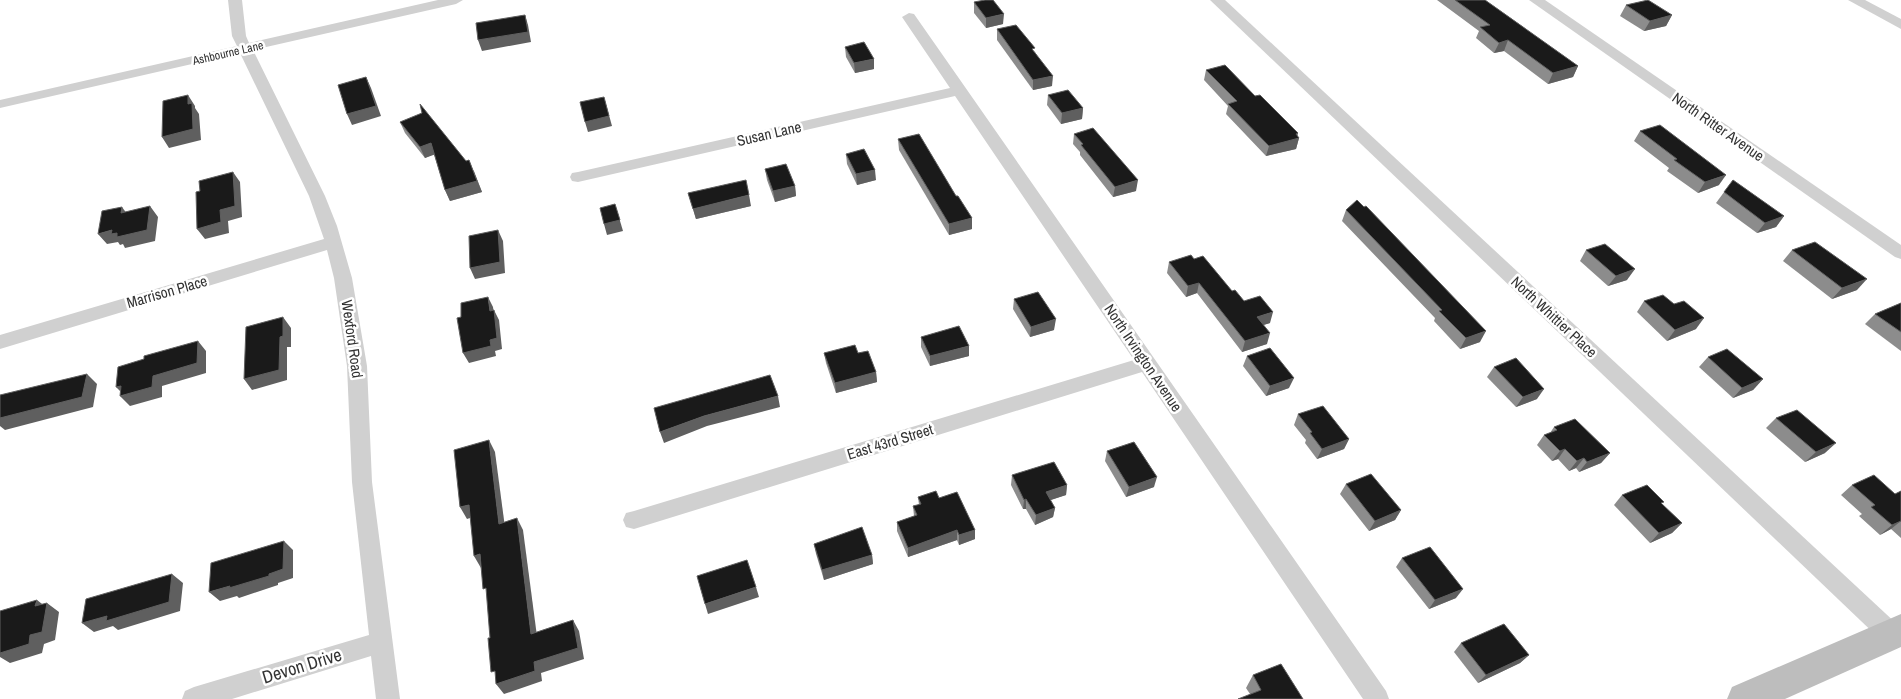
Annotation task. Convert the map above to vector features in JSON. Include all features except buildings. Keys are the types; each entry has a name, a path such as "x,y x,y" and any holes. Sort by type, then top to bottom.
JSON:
{"street":[{"name":"Wexford Road","path":"235,0 239,36 311,182 334,242 343,278 355,344 359,388 362,482 388,699"},
{"name":"Ashbourne Lane","path":"0,104 456,0"},
{"name":"North Whittier Place","path":"1217,0 1896,632"},
{"name":"North Ritter Avenue","path":"1536,0 1901,253"},
{"path":"1855,0 1901,26"},
{"name":"North Irvington Avenue","path":"909,17 1378,699"},
{"name":"Susan Lane","path":"578,177 960,90"},
{"name":"Marrison Place","path":"0,342 334,242"},
{"name":"East 43rd Street","path":"634,520 1146,363"},
{"path":"1745,699 1896,632"},
{"name":"Devon Drive","path":"194,699 382,642"}]}
